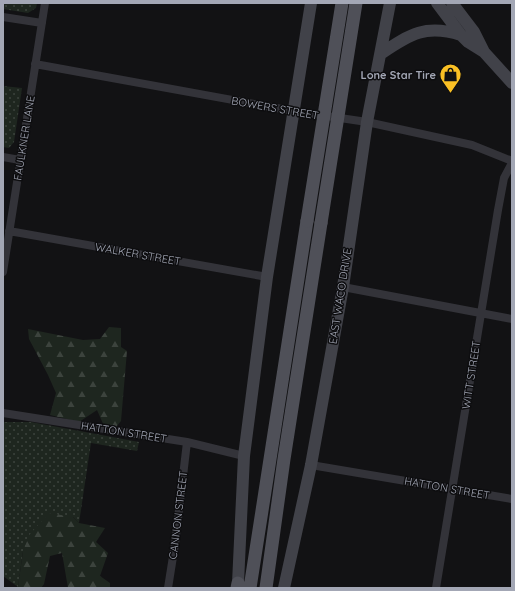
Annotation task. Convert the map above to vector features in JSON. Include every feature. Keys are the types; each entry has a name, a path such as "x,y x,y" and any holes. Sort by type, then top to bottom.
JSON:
{"main road":[{"path":"306,3 308,21"},
{"path":"242,586 244,456 267,277 311,3"},
{"path":"242,586 307,221 342,3"},
{"path":"266,588 284,459 356,3"},
{"name":"EAST WACO DRIVE","path":"284,588 311,465 342,287 367,122 382,53 390,3"},
{"path":"437,3 461,35 468,42 484,52"},
{"path":"452,3 474,32 484,52 512,83"},
{"path":"382,53 406,37 425,30 449,31 461,35"}],"street":[{"name":"FAULKNER LANE","path":"3,272 45,3"},
{"path":"3,17 42,23"},
{"name":"BOWERS STREET","path":"35,64 293,111 367,122 472,145 512,162"},
{"path":"3,157 20,160"},
{"name":"WITT STREET","path":"436,588 504,178 512,162"},
{"name":"WALKER STREET","path":"10,231 267,277"},
{"path":"342,287 512,319"},
{"name":"HATTON STREET","path":"3,413 187,442 244,456"},
{"name":"CANNON STREET","path":"168,588 175,544 187,442"},
{"name":"HATTON STREET","path":"311,465 512,499"}],"green space":[{"path":"3,3 37,3 36,8 28,13 3,9"},
{"path":"3,86 22,88 14,142 9,148 3,147"},
{"path":"109,327 121,328 121,347 127,351 121,421 116,427 104,426 97,410 79,422 50,415 56,393 29,339 28,329 83,340 100,339"},
{"path":"3,422 31,422 139,442 137,451 91,443 79,523 73,517 23,551 18,587 3,576"},
{"path":"49,513 73,517 79,523 105,528 96,542 108,553 100,576 110,583 110,588 68,588 62,553 50,556 44,584 41,588 18,587 23,551 30,534"}],"place":[{"name":"Lone Star Tire","path":"451,94"}]}
